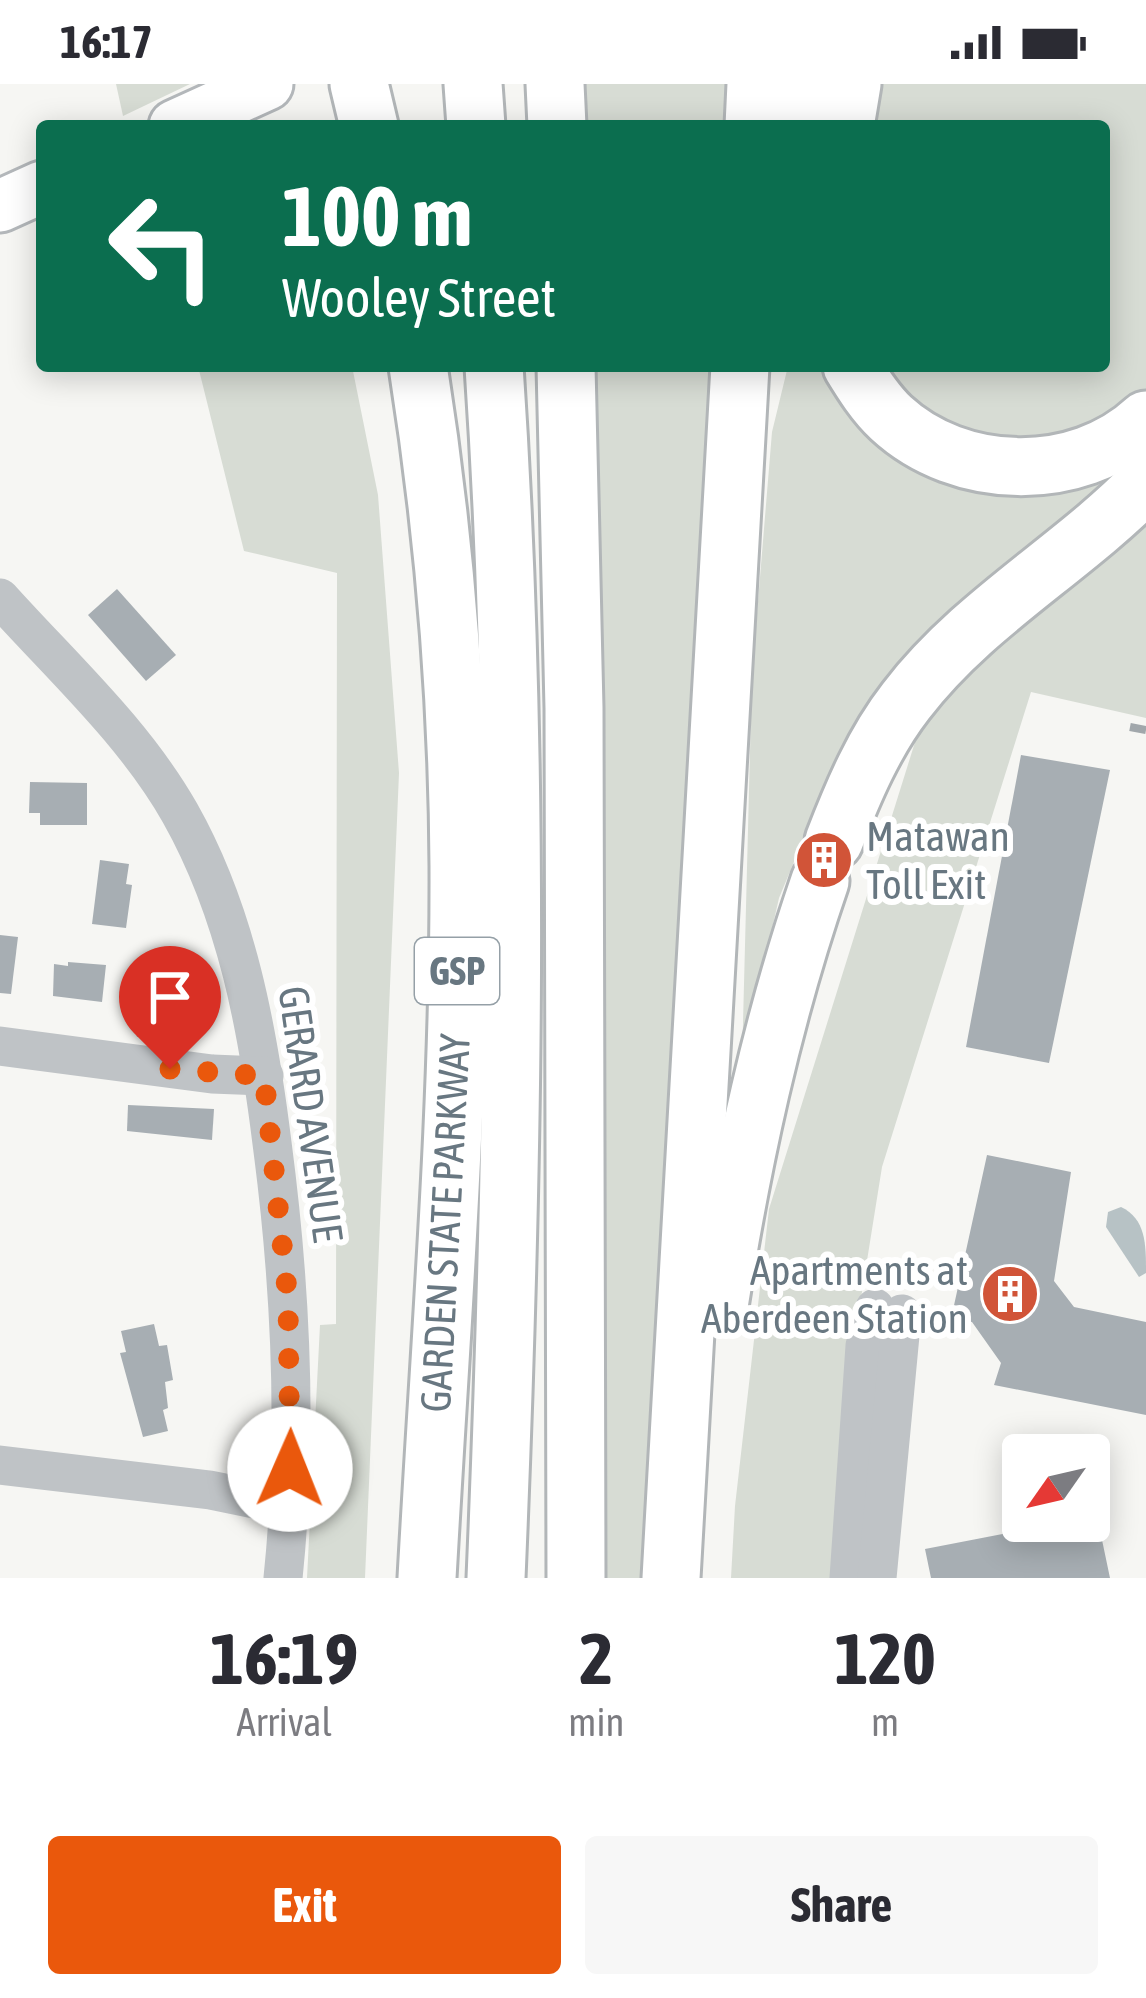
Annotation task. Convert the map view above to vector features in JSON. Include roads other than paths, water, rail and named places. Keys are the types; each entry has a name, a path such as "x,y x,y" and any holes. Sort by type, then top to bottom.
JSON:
{"highway":[{"path":"359,84 368,120"},
{"path":"473,84 476,120"},
{"path":"555,84 557,120"},
{"path":"754,120 756,84"},
{"path":"794,120 800,84"},
{"path":"845,120 852,84"},
{"name":"GARDEN STATE PARKWAY","path":"419,372 444,575 459,865 454,1062 427,1578"},
{"name":"GARDEN STATE PARKWAY","path":"494,372 513,909 510,1196 496,1578"},
{"path":"566,372 574,708 576,1578"},
{"path":"671,1578 740,372"},
{"path":"856,372 890,417 916,438 974,462 1034,467 1061,463 1115,444 1146,421"},
{"path":"675,1515 712,1367 757,1100 786,983 827,861 875,750 927,676 1146,483"}],"main road":[{"path":"189,120 267,84"},
{"path":"0,206 36,190"}],"street":[{"name":"GERARD AVENUE","path":"0,598 129,741 194,838 226,914 264,1076 288,1299 290,1506 283,1578"},
{"path":"0,1046 212,1074 264,1076"},
{"path":"877,1578 868,1505 865,1346 888,1311"},
{"path":"0,1465 210,1490 290,1506"},
{"path":"849,1578 868,1505"}],"railway":[{"path":"1130,727 1146,730"}],"place":[{"name":"Matawan Toll Exit","path":"824,860"},
{"name":"Apartments at Aberdeen Station","path":"1010,1294"}]}
